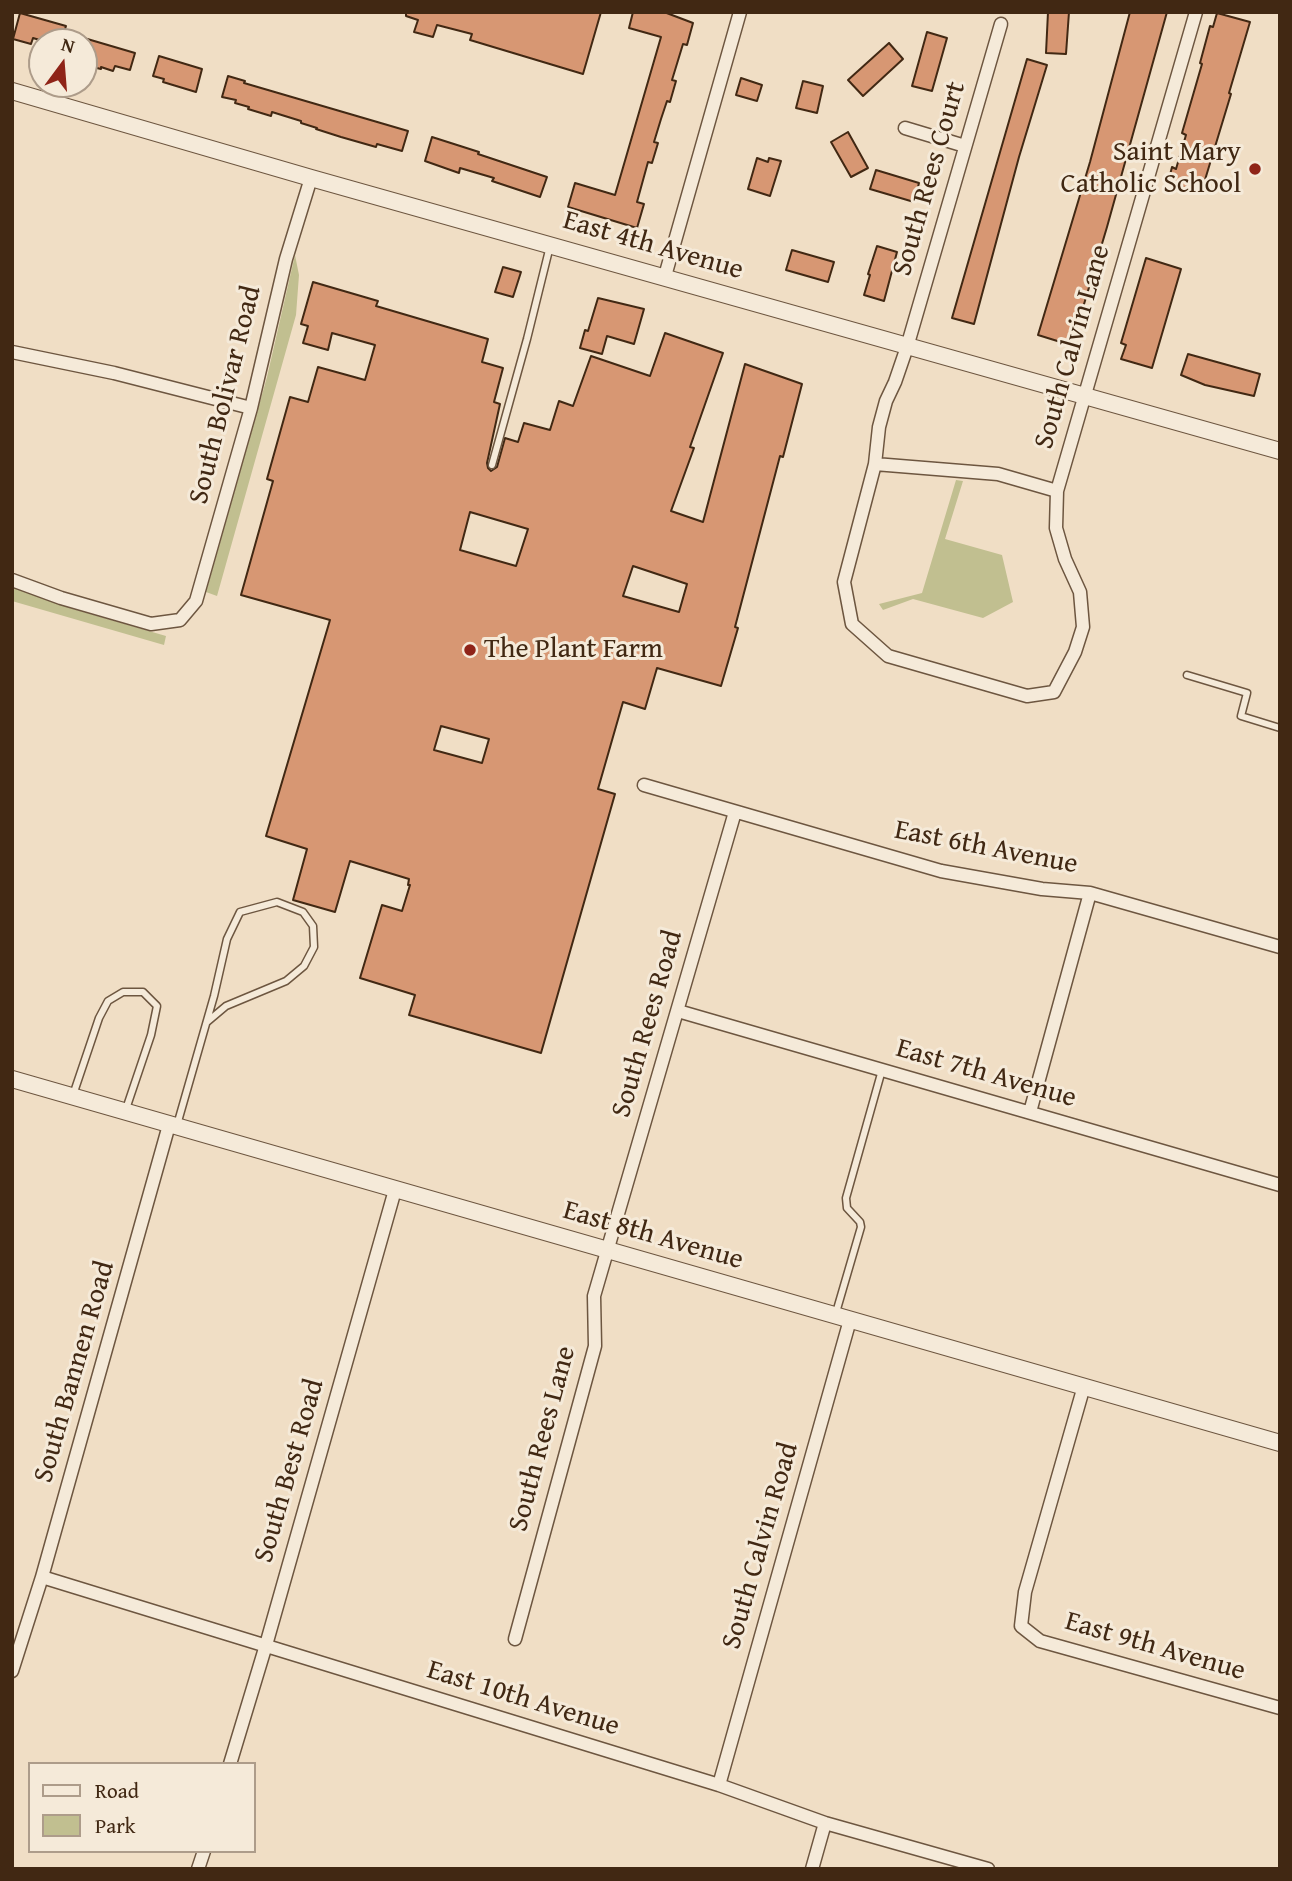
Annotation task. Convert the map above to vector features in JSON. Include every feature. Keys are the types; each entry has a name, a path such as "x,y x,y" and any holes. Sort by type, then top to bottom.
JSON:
{"street":[{"path":"665,276 740,12"},
{"name":"South Calvin Lane","path":"875,464 844,582 852,624 888,656 1027,696 1054,692 1075,652 1083,626 1080,592 1065,559 1056,528 1057,491 1196,12"},
{"name":"South Rees Court","path":"875,464 878,427 907,347 1001,24"},
{"name":"East 4th Avenue","path":"12,90 311,178 1280,451"},
{"path":"905,128 965,146"},
{"name":"South Bolivar Road","path":"12,580 61,598 151,624 180,620 196,601 251,408 286,259 311,178"},
{"path":"12,352 114,373 251,408"},
{"path":"875,464 998,474 1057,491"},
{"name":"East 6th Avenue","path":"643,785 941,871 1042,889 1090,893 1280,947"},
{"name":"South Rees Road","path":"608,1251 735,812"},
{"path":"1030,1112 1090,893"},
{"name":"East 7th Avenue","path":"678,1011 1280,1185"},
{"name":"East 8th Avenue","path":"12,1079 1280,1443"},
{"name":"South Bannen Road","path":"12,1671 42,1577 173,1126"},
{"name":"South Best Road","path":"231,1762 395,1190"},
{"name":"South Rees Lane","path":"515,1639 595,1346 594,1296 608,1251"},
{"name":"South Calvin Road","path":"719,1785 843,1318"},
{"name":"East 9th Avenue","path":"1084,1386 1025,1592 1021,1626 1040,1641 1280,1707"},
{"name":"East 10th Avenue","path":"42,1577 719,1785 825,1823 988,1869"},
{"path":"812,1869 825,1823"}],"lane":[{"path":"492,464 550,244"},
{"path":"1187,675 1247,693 1241,716 1280,728"},
{"path":"173,1126 207,1021 227,939 240,912 277,902 303,912 313,926 314,947 304,965 286,981 226,1006 207,1021"},
{"path":"73,1097 99,1018 108,1002 123,992 143,992 157,1006 151,1035 125,1112"},
{"path":"843,1318 862,1227 847,1208 846,1198 882,1070"}],"green space":[{"path":"295,255 299,275 296,315 217,596 206,592 267,377"},
{"path":"956,480 963,481 945,539 1002,555 1013,602 983,618 913,599 883,610 879,604 922,593"},
{"path":"12,587 73,609 166,636 164,645 12,601"}],"building":[{"path":"406,12 601,12 583,74 470,40 472,34 437,25 433,37 414,32 418,20 406,16"},
{"path":"633,12 664,12 693,23 687,45 683,44 672,80 676,81 670,102 667,101 661,119 654,142 658,143 652,163 648,162 637,202 644,204 637,228 568,207 575,183 615,195 661,37 629,28"},
{"path":"1048,12 1069,12 1066,54 1046,53"},
{"path":"1130,12 1167,12 1076,331 1071,330 1067,344 1038,335 1090,162"},
{"path":"20,13 66,26 28,28 28,43 13,39"},
{"path":"1217,13 1250,22 1201,193 1168,183 1172,167 1176,169 1186,135 1182,133 1210,26 1213,27"},
{"path":"927,32 947,38 932,91 912,86"},
{"path":"98,42 135,53 130,70 115,66 113,71 98,68"},
{"path":"889,43 903,59 863,96 848,80"},
{"path":"159,56 202,69 196,92 163,82 164,79 153,76"},
{"path":"1027,59 1047,65 974,324 952,318"},
{"path":"228,76 408,131 402,151 341,137 272,112 271,116 248,109 249,107 235,103 236,100 222,97"},
{"path":"741,78 762,85 757,101 736,95"},
{"path":"803,81 823,86 817,113 796,108"},
{"path":"848,132 868,168 851,177 831,142"},
{"path":"432,137 547,177 540,197 492,181 494,178 460,168 459,173 425,161"},
{"path":"757,158 768,162 769,158 781,161 770,196 748,189"},
{"path":"876,170 919,183 914,202 870,189"},
{"path":"877,246 897,252 884,301 864,295"},
{"path":"792,250 834,262 828,282 786,270"},
{"path":"1146,258 1181,269 1152,368 1121,359 1126,345 1121,343"},
{"path":"503,267 521,272 513,297 495,292"},
{"name":"The Plant Farm","path":"313,282 378,301 376,306 488,339 482,362 503,368 494,402 500,404 487,463 491,471 497,467 505,438 518,442 524,423 550,430 559,401 573,406 591,356 650,376 665,333 723,353 690,447 694,448 671,511 703,522 745,364 802,384 783,457 780,456 721,686 657,668 645,709 623,702 598,789 615,794 541,1053 409,1015 415,995 360,978 382,905 402,911 410,885 409,879 350,861 335,912 293,900 307,849 266,836 330,620 241,595 273,481 267,479 290,397 308,402 318,367 365,380 375,345 332,333 328,350 303,343 308,326 301,324","holes":["470,512 528,529 516,566 460,550","633,566 687,584 679,612 623,596","441,726 489,739 482,763 434,750"]},
{"path":"598,298 644,309 634,344 607,336 602,354 580,348"},
{"path":"1188,354 1260,374 1254,396 1205,385 1181,375"}],"place":[{"name":"Saint Mary Catholic School","path":"1255,169"},
{"name":"The Plant Farm","path":"470,650"}]}
